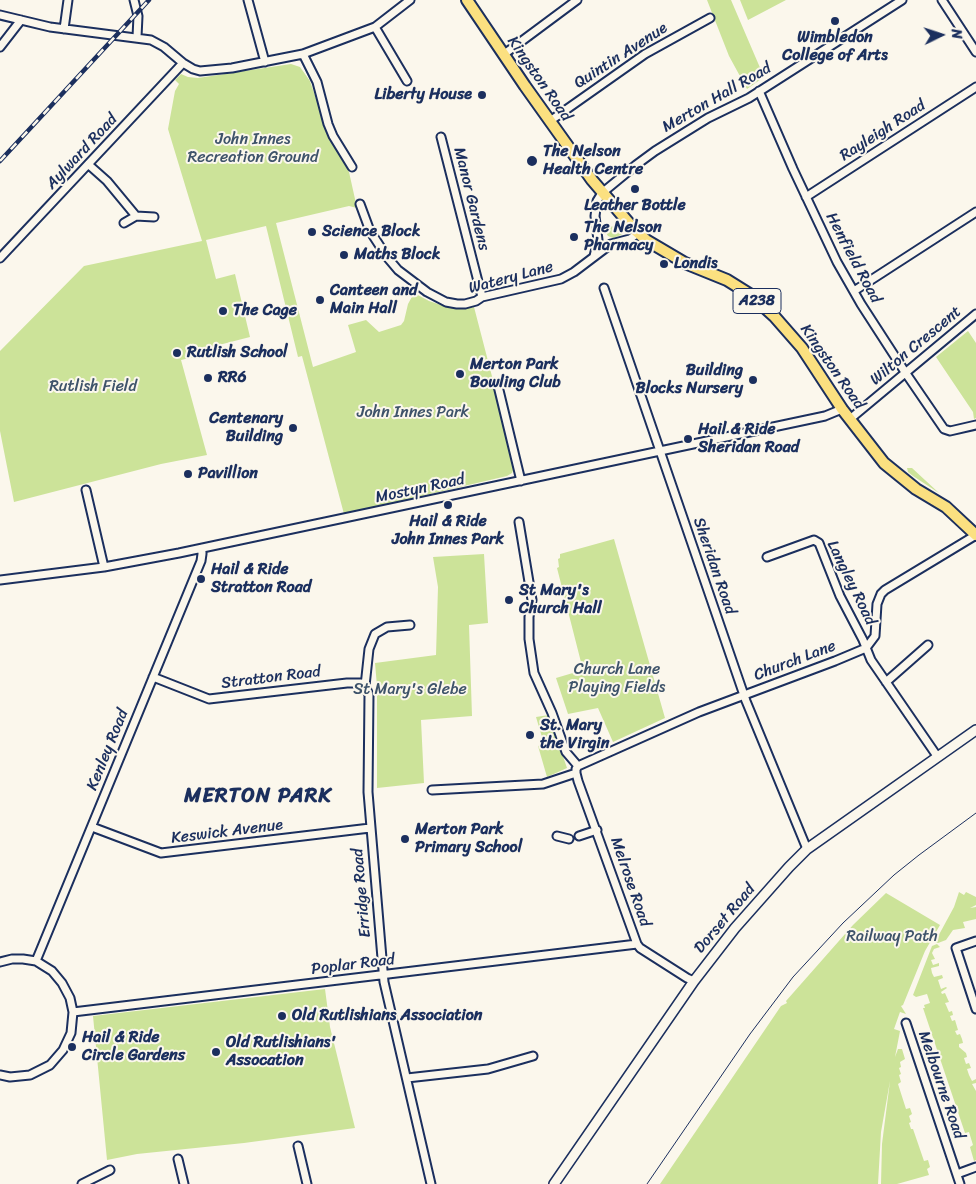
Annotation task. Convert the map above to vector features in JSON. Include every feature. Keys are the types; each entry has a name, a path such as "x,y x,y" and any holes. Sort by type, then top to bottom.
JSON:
{"main road":[{"name":"Kingston Road","path":"467,0 503,55 602,193 638,233 685,263 726,280 750,295 774,316 799,344 842,409 878,456 890,469 916,489 946,507 976,535"},
{"name":"Dorset Road","path":"554,1184 694,980 735,928 807,849 976,730"}],"street":[{"path":"64,29 68,0"},
{"path":"134,0 138,16 137,37"},
{"path":"248,0 265,62"},
{"path":"0,15 64,29 137,37 158,42 183,63 200,71 217,70 303,54 375,27 410,0"},
{"path":"503,55 577,0"},
{"name":"Merton Hall Road","path":"602,193 654,151 708,118 759,91 902,0"},
{"path":"942,0 976,52"},
{"name":"Quintin Avenue","path":"550,122 645,54 710,18"},
{"path":"0,47 21,20"},
{"path":"375,27 406,81"},
{"path":"303,54 317,82 323,111 333,136 352,167"},
{"name":"Aylward Road","path":"0,258 183,63"},
{"name":"Rayleigh Road","path":"806,197 976,88"},
{"name":"Henfield Road","path":"759,91 837,262 905,372 942,427 950,432 976,425"},
{"name":"Manor Gardens","path":"441,137 482,297"},
{"path":"89,165 107,181 136,216"},
{"path":"594,256 598,234 595,208 602,193"},
{"name":"Watery Lane","path":"360,204 376,242 406,278 446,302 465,304 482,297 541,285 568,276 611,244 630,238 638,233"},
{"path":"854,291 976,212"},
{"path":"124,223 136,216 154,217"},
{"path":"598,234 602,239 611,244"},
{"name":"Sheridan Road","path":"604,288 744,696 807,849"},
{"name":"Wilton Crescent","path":"850,419 976,314"},
{"path":"498,386 521,481"},
{"name":"Mostyn Road","path":"0,580 104,567 202,548 826,416 842,409"},
{"path":"86,490 104,567"},
{"name":"Melrose Road","path":"519,522 532,600 528,639 531,671 552,713 566,752 577,770 637,944 640,948 687,978 694,980"},
{"path":"866,648 875,636 878,604 881,594 976,535"},
{"name":"Langley Road","path":"767,557 814,540 819,543 840,596 871,660 937,756"},
{"name":"Kenley Road","path":"36,962 201,561 202,548"},
{"name":"Erridge Road","path":"410,625 387,627 375,634 368,649 365,686 369,695 368,792 384,975 431,1184"},
{"path":"886,682 928,645"},
{"name":"Church Lane","path":"432,790 543,784 577,770 699,712 866,648"},
{"name":"Stratton Road","path":"153,677 209,699 348,682 361,683 365,686"},
{"name":"Keswick Avenue","path":"92,826 162,853 370,828"},
{"path":"579,836 597,830"},
{"path":"558,836 569,839"},
{"path":"976,941 956,948 976,1010"},
{"name":"Poplar Road","path":"73,1012 637,944"},
{"path":"0,962 18,959 36,962 52,971 62,983 70,998 73,1012 71,1033 63,1050 50,1065 30,1075 10,1077 0,1075"},
{"name":"Melbourne Road","path":"906,1023 960,1184"},
{"path":"407,1078 488,1069 533,1056"},
{"path":"298,1146 307,1184"},
{"path":"178,1159 184,1184"},
{"path":"957,1174 976,1167"},
{"path":"82,1184 110,1170"}],"green space":[{"path":"707,0 731,0 764,77 747,89 729,56"},
{"path":"740,0 786,0 748,20"},
{"path":"291,64 300,67 310,81 329,137 349,172 357,208 349,206 276,223 313,367 356,352 348,325 366,320 379,332 401,325 414,293 429,301 450,308 474,307 515,465 512,473 507,476 344,514 302,356 298,357 266,226 206,240 216,279 235,274 250,337 211,347 212,353 181,360 207,455 161,464 14,502 0,431 0,351 84,266 202,241 168,129 175,91 179,84 175,80 181,74 198,78"},
{"path":"605,226 619,227 623,233 613,238 608,236 604,230"},
{"path":"968,331 976,343 976,418 974,419 973,412 936,357"},
{"path":"907,468 912,468 939,493 913,476 908,472"},
{"name":"Church Lane Playing Fields","path":"614,539 665,718 613,742 598,708 568,714 556,678 583,670 557,568 559,567 558,559 560,554"},
{"name":"St Mary's Glebe","path":"484,554 488,623 469,625 472,716 421,720 424,783 377,788 377,686 375,663 436,655 438,587 433,557"},
{"path":"549,715 567,768 547,777 538,746 544,744 536,717"},
{"path":"959,892 964,895 966,892 976,897 976,905 970,908 976,907 976,919 963,922 965,928 953,930 946,940 938,943 935,942 954,907"},
{"name":"Railway Path","path":"886,893 940,925 925,951 901,1006 906,1014 900,1012 894,1029 900,1031 895,1057 898,1049 902,1049 905,1059 900,1062 901,1074 899,1075 901,1082 898,1084 906,1109 910,1108 912,1114 909,1116 911,1129 913,1129 924,1161 928,1160 930,1167 927,1169 929,1175 897,1184 881,1184 882,1144 890,1081 881,1132 878,1184 660,1184 781,1006 787,1003 786,1001 853,925"},
{"path":"937,944 940,947 934,949 932,953 935,959 931,960 933,965 939,963 939,966 931,968 932,973 934,977 942,975 943,978 938,980 941,989 947,988 941,992 942,994 945,993 949,1002 945,1003 949,1012 952,1011 953,1015 950,1016 952,1021 955,1020 958,1030 955,1031 957,1035 960,1034 962,1039 963,1043 959,1044 959,1047 966,1053 967,1057 964,1058 966,1064 969,1063 971,1068 967,1069 969,1075 972,1081 976,1079 976,1083 972,1084 976,1091 976,1160 974,1161 970,1147 973,1145 969,1132 965,1133 923,1008 925,1008 924,1005 930,1003 927,994 916,997 913,995 932,946"},
{"name":"Old Rutlishians' Assocation","path":"325,989 330,1027 355,1128 244,1143 137,1154 107,1160 93,1016"}],"tram line":[{"path":"647,1184 750,1034 793,977 843,923 894,875 976,813"}],"railway":[{"path":"0,161 149,0"}],"place":[{"name":"Wimbledon College of Arts","path":"835,21"},
{"name":"Liberty House","path":"482,95"},
{"name":"The Nelson Health Centre","path":"532,161"},
{"name":"Leather Bottle","path":"635,189"},
{"name":"Science Block","path":"312,232"},
{"name":"The Nelson Pharmacy","path":"574,237"},
{"name":"Maths Block","path":"344,255"},
{"name":"Londis","path":"664,264"},
{"name":"Canteen and Main Hall","path":"320,300"},
{"name":"The Cage","path":"223,311"},
{"name":"Rutlish School","path":"177,353"},
{"name":"Merton Park Bowling Club","path":"460,374"},
{"name":"RR6","path":"208,378"},
{"name":"Building Blocks Nursery","path":"753,380"},
{"name":"Centenary Building","path":"293,428"},
{"name":"Hail & Ride Sheridan Road","path":"688,439"},
{"name":"Pavillion","path":"188,474"},
{"name":"Hail & Ride John Innes Park","path":"448,505"},
{"name":"Hail & Ride Stratton Road","path":"201,579"},
{"name":"St Mary's Church Hall","path":"509,600"},
{"name":"St. Mary the Virgin","path":"530,735"},
{"name":"Merton Park Primary School","path":"405,839"},
{"name":"Old Rutlishians Association","path":"282,1016"},
{"name":"Hail & Ride Circle Gardens","path":"72,1047"},
{"name":"Old Rutlishians' Assocation","path":"216,1052"}],"district":[{"name":"MERTON PARK","path":"258,797"}],"park label":[{"name":"John Innes Recreation Ground","path":"253,149"},
{"name":"Rutlish Field","path":"93,387"},
{"name":"John Innes Park","path":"413,413"}]}
